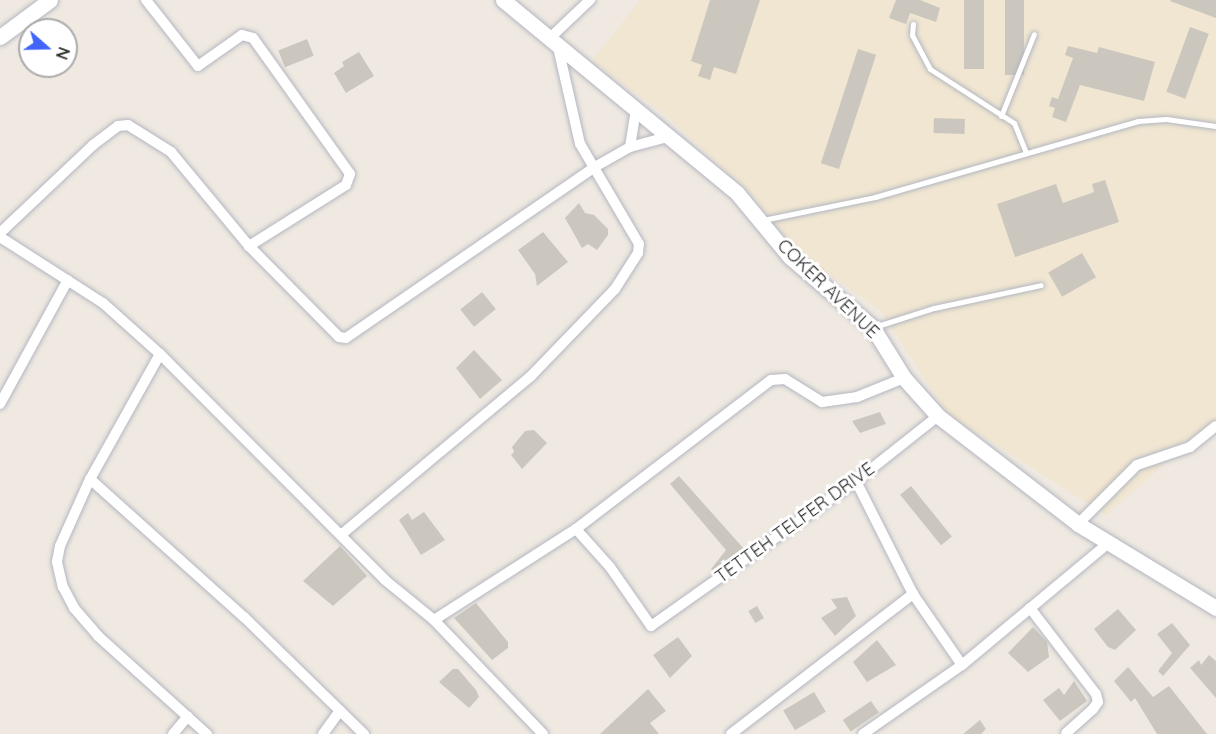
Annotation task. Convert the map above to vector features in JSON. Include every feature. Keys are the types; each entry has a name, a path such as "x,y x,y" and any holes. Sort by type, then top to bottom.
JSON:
{"street":[{"path":"0,37 50,0"},
{"path":"146,0 198,66 242,35 254,38 350,174 346,186 249,246"},
{"name":"COKER AVENUE","path":"503,0 737,193 790,257 873,328 904,378 938,416 1078,524 1107,544 1216,608"},
{"path":"342,534 523,384 615,289 634,261 639,244 593,168 575,130 554,43 590,0"},
{"path":"630,147 636,110"},
{"path":"543,734 434,620 385,580 342,534 160,354 103,303 0,235 93,145 118,126 128,125 171,152 249,246 339,337 352,337 593,168 630,147 668,137"},
{"path":"0,404 68,280"},
{"path":"160,354 90,479 60,546 57,562 63,587 98,636 207,734"},
{"path":"434,620 576,529 771,380 785,379 822,402 857,397 904,378"},
{"name":"TETTEH TELFER DRIVE","path":"576,529 610,567 651,626 856,481 938,416"},
{"path":"1078,524 1137,465 1190,447 1216,426"},
{"path":"90,479 244,617 364,734"},
{"path":"856,481 913,594 962,665"},
{"path":"863,734 962,665 1107,544"},
{"path":"731,734 913,594"},
{"path":"1030,608 1096,694 1098,702 1093,710 1066,733"},
{"path":"323,734 340,711"},
{"path":"173,734 188,716"}],"lane":[{"path":"913,24 912,35 930,69 1014,123 1026,153"},
{"path":"1001,116 1034,34"},
{"path":"761,221 874,197 1138,121 1166,118 1216,126"},
{"path":"873,328 934,308 1041,285"}],"shaded area":[{"path":"640,0 1216,0 1216,419 1106,515 947,414 880,310 795,250 754,196 659,110 592,61"}],"building":[{"path":"710,0 760,0 736,74 714,67 710,80 698,76 702,65 691,61"},
{"path":"896,0 920,0 940,8 936,22 910,13 906,24 889,18"},
{"path":"964,0 984,0 984,69 964,69"},
{"path":"1005,0 1024,0 1024,75 1005,75"},
{"path":"1216,0 1216,18 1170,1"},
{"path":"1190,27 1209,34 1185,99 1166,92"},
{"path":"307,39 314,56 285,67 278,51"},
{"path":"1068,46 1097,53 1099,47 1155,62 1144,101 1080,85 1066,122 1052,117 1055,108 1049,106 1052,97 1058,99 1073,58 1065,55"},
{"path":"858,49 876,55 839,169 821,163"},
{"path":"359,52 374,76 346,93 334,73 344,66 342,62"},
{"path":"934,118 965,119 964,134 933,133"},
{"path":"1105,180 1119,222 1015,257 997,204 1056,184 1063,203 1094,192 1092,184"},
{"path":"579,203 585,213 594,215 608,229 608,235 597,250 588,244 582,248 565,218"},
{"path":"543,232 568,262 537,286 535,274 518,250"},
{"path":"1082,253 1096,277 1062,297 1048,272"},
{"path":"482,292 496,309 474,327 460,310"},
{"path":"474,350 502,380 480,399 456,368"},
{"path":"880,412 886,424 860,433 852,421"},
{"path":"534,430 547,443 522,469 511,455 514,452 512,447 525,431"},
{"path":"679,476 745,550 714,572 711,569 726,550 670,484"},
{"path":"911,486 952,537 941,545 900,495"},
{"path":"424,512 445,540 421,555 399,520 408,513 412,520"},
{"path":"340,546 367,576 333,606 303,581"},
{"path":"847,597 856,616 835,636 821,618 837,608 831,599"},
{"path":"476,603 508,642 508,648 492,660 454,618"},
{"path":"757,606 764,618 755,623 748,611"},
{"path":"1118,609 1136,630 1115,650 1108,647 1094,629"},
{"path":"1172,623 1190,645 1163,676 1158,671 1172,653 1157,634"},
{"path":"1033,627 1047,642 1049,657 1028,672 1008,653"},
{"path":"678,637 692,656 670,678 653,655"},
{"path":"877,640 896,665 867,682 853,662"},
{"path":"1209,655 1216,661 1216,698 1190,668 1199,660 1201,665"},
{"path":"1128,667 1153,697 1169,686 1207,734 1157,734 1135,698 1131,702 1114,681"},
{"path":"453,669 458,669 476,690 479,697 469,708 439,682"},
{"path":"1074,681 1087,701 1060,721 1043,700 1059,688 1064,695"},
{"path":"648,689 666,711 650,723 659,734 600,734"},
{"path":"814,692 826,712 795,730 783,711"},
{"path":"871,701 879,713 851,732 843,720"},
{"path":"980,720 986,729 981,734 963,734"}]}
